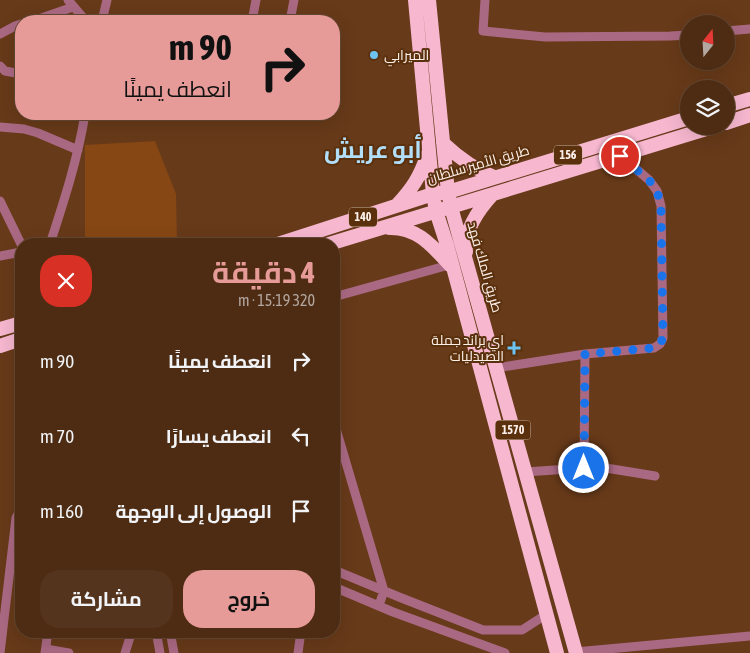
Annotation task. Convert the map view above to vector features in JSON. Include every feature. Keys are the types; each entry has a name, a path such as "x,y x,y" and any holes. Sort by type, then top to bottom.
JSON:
{"highway":[{"name":"طريق الملك فهد","path":"415,0 436,211 496,368 575,652"},
{"name":"طريق الملك فهد","path":"429,0 457,267 557,653"},
{"path":"735,103 750,99"},
{"path":"735,120 750,115"},
{"name":"طريق الأمير سلطان","path":"297,238 433,194 448,192 680,121"},
{"name":"156","path":"451,207 687,135"},
{"path":"443,143 476,170 494,178"},
{"path":"395,207 411,190 418,179 429,149"},
{"path":"379,228 400,228 413,232 424,238 457,267 466,246 470,229 481,207 493,194"},
{"name":"140","path":"340,240 451,207"},
{"path":"0,329 15,325"},
{"path":"0,346 15,340"}],"street":[{"path":"103,15 107,0"},
{"path":"253,15 256,0"},
{"path":"291,15 294,0"},
{"path":"485,0 483,31 545,37 680,35"},
{"path":"46,15 71,3 81,15"},
{"path":"0,34 15,26"},
{"path":"735,31 750,29"},
{"path":"0,66 6,71 15,73"},
{"path":"52,238 78,150 84,120"},
{"path":"0,127 24,129 38,133 78,150"},
{"path":"496,368 585,354 654,348 660,344 663,338 661,206 657,191 649,180 620,156"},
{"path":"0,201 18,238"},
{"path":"0,256 15,253"},
{"path":"342,295 457,267"},
{"path":"584,468 585,354"},
{"path":"340,442 384,592 379,605"},
{"path":"525,472 606,468 655,476"},
{"path":"0,653 15,526"},
{"path":"340,573 384,592 483,630 522,630 547,614"},
{"path":"340,589 505,653"},
{"path":"575,652 750,636"},
{"path":"47,638 46,651 69,653"},
{"path":"125,653 130,638"},
{"path":"157,638 160,653"},
{"path":"171,638 174,653"},
{"path":"298,653 300,638"},
{"path":"668,644 670,653"}],"shaded area":[{"path":"155,141 176,194 177,238 85,238 85,145"}],"place":[{"name":"الميرابي","path":"374,55"},
{"name":"اي براند جملة الصيدليات","path":"514,348"}],"district":[{"name":"أبو عريش","path":"373,149"}],"route":[{"path":"584,468 585,354 654,348 660,344 663,338 661,206 657,191 649,180 620,156"}]}
